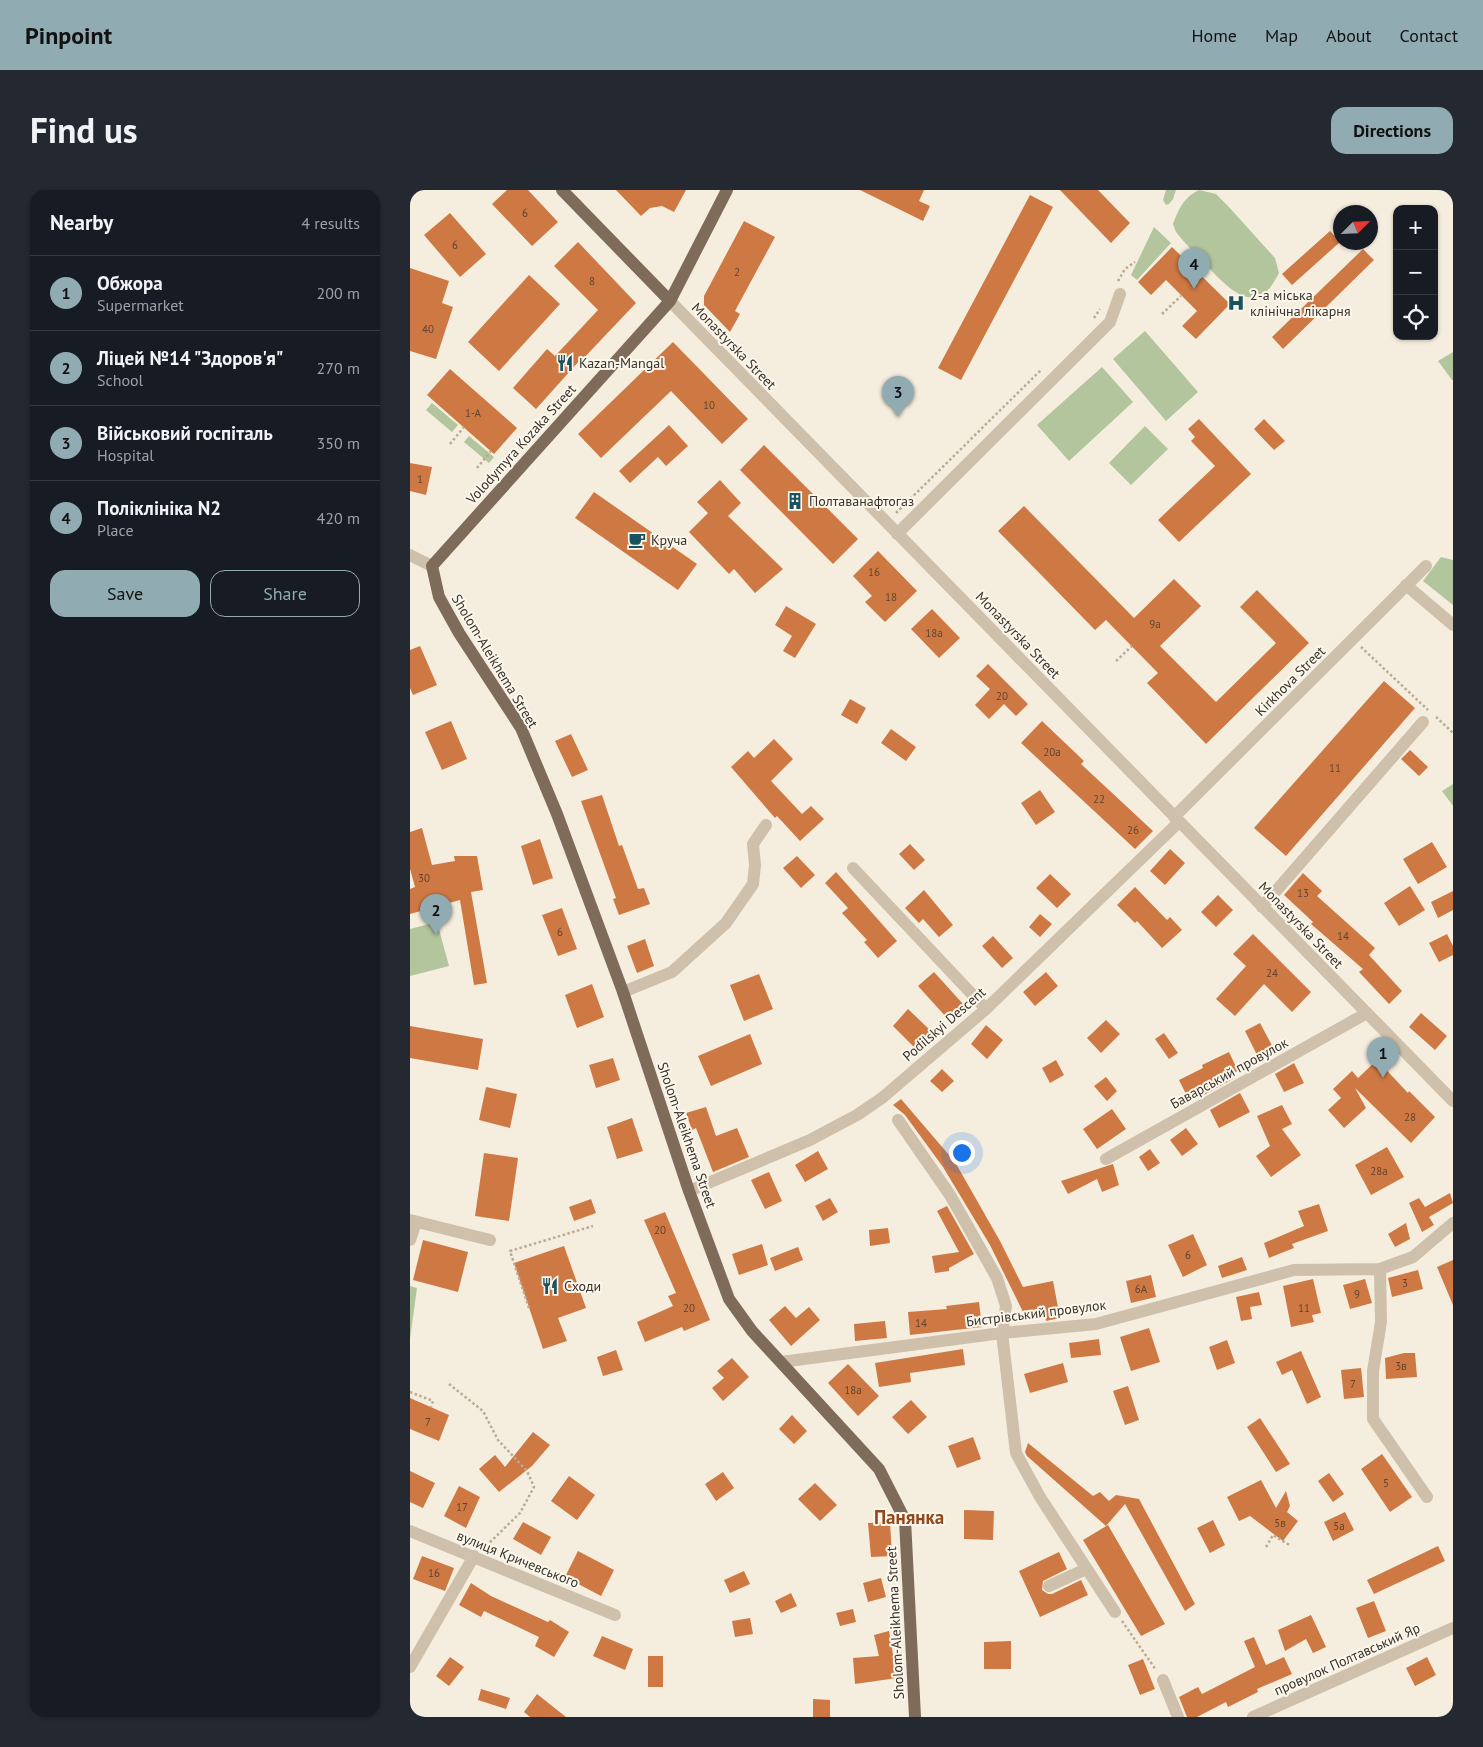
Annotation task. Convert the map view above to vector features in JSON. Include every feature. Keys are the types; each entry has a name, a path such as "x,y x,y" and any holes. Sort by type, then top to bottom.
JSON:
{"main road":[{"name":"Monastyrska Street","path":"562,190 670,301"},
{"name":"Volodymyra Kozaka Street","path":"432,566 670,301 727,190"},
{"name":"Sholom-Aleikhema Street","path":"432,566 438,597 459,633 521,728 557,814 623,992 689,1191 729,1299 752,1331 879,1469 905,1520 915,1717"}],"street":[{"path":"897,534 1110,322 1120,294"},
{"name":"Monastyrska Street","path":"670,301 1453,1101"},
{"path":"410,555 432,566"},
{"name":"Kirkhova Street","path":"1177,819 1426,566"},
{"path":"1406,586 1453,625"},
{"path":"1262,907 1423,722"},
{"name":"Podilskyi Descent","path":"689,1191 810,1140 858,1115 882,1098 986,1008 1177,819"},
{"path":"623,992 672,972 726,923 753,884 755,865 753,844 766,825"},
{"path":"853,868 986,1008"},
{"name":"Баварський провулок","path":"1106,1159 1367,1014"},
{"path":"898,1120 950,1195 997,1278 1006,1306 1002,1333 1016,1453 1086,1569 1115,1612"},
{"path":"410,1240 413,1221 490,1240"},
{"name":"Бистрівський провулок","path":"781,1362 1002,1333 1096,1324 1294,1270 1380,1269 1413,1257 1453,1223"},
{"path":"1380,1269 1381,1322 1373,1371 1373,1419 1426,1497"},
{"name":"вулиця Кричевського","path":"410,1531 615,1615"},
{"path":"410,1667 474,1556"},
{"path":"1049,1586 1086,1569"},
{"name":"провулок Полтавський Яр","path":"1253,1717 1453,1628"},
{"path":"1163,1680 1178,1717"}],"path":[{"path":"1094,318 1120,294"},
{"path":"1162,314 1181,296"},
{"path":"886,522 1045,366"},
{"path":"450,444 464,427"},
{"path":"477,468 490,451"},
{"path":"1353,639 1453,733"},
{"path":"1116,661 1132,646"},
{"path":"529,1308 510,1251 593,1226"},
{"path":"449,1384 483,1411 498,1440 527,1471 534,1488 520,1513 502,1534 474,1556"},
{"path":"410,1392 432,1401 431,1407"},
{"path":"1266,1547 1273,1535 1291,1546"},
{"path":"1115,1612 1163,1680"}],"green space":[{"path":"1166,190 1176,190 1173,199 1166,205 1163,200"},
{"path":"1199,190 1216,194 1275,258 1279,273 1271,287 1262,295 1244,296 1235,292 1217,276 1176,232 1173,224 1180,209 1185,200"},
{"path":"1154,227 1171,243 1137,280 1131,275"},
{"path":"1145,331 1198,392 1166,421 1113,359"},
{"path":"1453,352 1453,380 1452,380 1438,361"},
{"path":"1102,367 1133,402 1069,461 1037,425"},
{"path":"432,403 458,425 452,432 426,410"},
{"path":"1145,426 1168,449 1131,485 1109,463"},
{"path":"469,436 494,457 489,463 464,442"},
{"path":"1441,557 1453,560 1453,605 1423,581"},
{"path":"1453,784 1453,806 1442,791"},
{"path":"437,922 449,966 410,976 410,929"},
{"path":"410,1286 417,1288 410,1339"}],"building":[{"path":"507,190 528,190 558,222 532,246 492,204"},
{"path":"616,190 686,190 674,212 662,206 650,208 641,216"},
{"path":"860,190 924,190 919,201 930,206 923,221"},
{"path":"1060,190 1098,190 1130,223 1111,243"},
{"path":"1030,195 1053,207 961,380 938,368"},
{"path":"450,213 486,254 460,277 424,235"},
{"path":"744,221 775,237 735,311 740,314 730,332 704,305 704,296"},
{"path":"1330,231 1333,234 1333,248 1292,285 1282,274"},
{"path":"578,242 636,303 580,360 536,409 513,388 547,349 555,356 598,310 554,266"},
{"path":"1172,247 1230,304 1196,339 1182,326 1197,311 1166,280 1151,295 1138,282"},
{"path":"1362,250 1374,260 1283,349 1272,337"},
{"path":"410,268 449,281 442,303 453,307 436,359 410,351"},
{"path":"529,275 560,304 499,371 468,342"},
{"path":"673,342 748,419 722,444 671,391 601,458 578,434"},
{"path":"450,369 517,428 494,454 427,395"},
{"path":"1199,419 1251,474 1179,542 1158,520 1215,466 1191,441 1195,437 1188,429"},
{"path":"1264,419 1285,441 1274,450 1254,429"},
{"path":"669,425 688,446 666,466 658,457 630,483 619,471"},
{"name":"Полтаванафтогаз","path":"764,445 858,539 833,564 740,470"},
{"path":"410,463 432,467 426,495 410,491"},
{"path":"720,480 741,503 728,516 783,569 755,593 734,569 729,574 689,532 708,513 697,502"},
{"path":"594,492 697,564 678,590 575,518"},
{"path":"1024,506 1134,618 1174,579 1201,606 1160,646 1216,702 1276,643 1240,607 1257,590 1309,643 1206,744 1147,683 1158,673 1106,620 1095,630 998,531"},
{"path":"878,551 917,591 885,622 865,602 872,596 853,576"},
{"path":"786,606 816,624 795,658 783,651 792,636 775,625"},
{"path":"932,609 960,638 939,658 911,629"},
{"path":"420,646 437,685 413,695 410,688 410,650"},
{"path":"988,664 1028,704 1016,716 1004,704 989,719 975,705 990,689 976,676"},
{"path":"1384,681 1415,708 1286,856 1254,828"},
{"path":"850,699 866,708 857,724 841,715"},
{"path":"451,721 467,759 442,770 425,732"},
{"path":"1042,721 1084,761 1081,764 1153,831 1135,849 1021,743"},
{"path":"891,729 916,747 906,761 881,743"},
{"path":"571,734 588,770 572,777 555,741"},
{"path":"774,739 793,759 771,781 802,814 811,806 824,819 800,841 777,816 775,818 731,767 748,751 754,758"},
{"path":"1410,750 1428,767 1419,776 1401,759"},
{"path":"1040,790 1055,812 1036,825 1021,803"},
{"path":"602,795 619,846 622,845 638,889 644,888 650,904 619,915 613,899 616,898 581,801"},
{"path":"422,828 432,865 455,861 454,856 477,856 483,890 471,892 487,983 474,985 460,900 410,914 410,889 415,887 410,869 410,832"},
{"path":"540,839 553,878 533,885 521,846"},
{"path":"1432,842 1447,867 1418,884 1403,859"},
{"path":"910,844 925,860 914,870 899,854"},
{"path":"1170,849 1185,863 1165,885 1150,871"},
{"path":"797,856 815,875 801,888 783,868"},
{"path":"836,872 897,941 878,958 864,942 867,940 842,913 848,908 825,883"},
{"path":"1303,873 1322,891 1317,896 1375,948 1369,955 1402,991 1389,1004 1359,972 1363,969 1311,924 1313,922 1284,895"},
{"path":"1050,874 1071,894 1057,908 1036,888"},
{"path":"1410,886 1425,910 1399,926 1384,903"},
{"path":"1135,887 1167,920 1170,917 1182,930 1162,948 1137,921 1135,923 1117,905"},
{"path":"924,890 953,925 939,937 923,919 919,923 905,908"},
{"path":"1453,891 1453,910 1438,918 1431,902"},
{"path":"1218,895 1233,910 1216,927 1201,912"},
{"path":"562,908 577,949 558,956 542,915"},
{"path":"1040,914 1052,924 1040,937 1029,927"},
{"path":"1253,934 1311,992 1292,1012 1264,984 1235,1016 1216,999 1246,966 1233,954"},
{"path":"1447,934 1453,946 1453,955 1439,962 1429,943"},
{"path":"993,936 1013,958 1002,968 982,946"},
{"path":"645,939 654,966 637,973 627,946"},
{"path":"934,972 963,1004 947,1018 918,986"},
{"path":"1046,972 1058,986 1035,1006 1023,992"},
{"path":"759,974 773,1009 744,1021 730,985"},
{"path":"592,984 604,1017 577,1028 565,995"},
{"path":"908,1009 931,1031 915,1048 893,1026"},
{"path":"1421,1013 1447,1036 1435,1050 1409,1027"},
{"path":"1106,1020 1120,1034 1101,1053 1087,1038"},
{"path":"1260,1023 1275,1051 1259,1059 1245,1031"},
{"path":"986,1025 1003,1040 987,1059 971,1044"},
{"path":"410,1026 483,1039 478,1070 410,1058"},
{"path":"1164,1033 1178,1053 1169,1059 1155,1039"},
{"path":"750,1034 762,1064 711,1086 698,1056"},
{"path":"1229,1052 1238,1071 1231,1074 1233,1079 1202,1096 1200,1092 1188,1098 1179,1080 1203,1068 1202,1065"},
{"path":"613,1058 620,1080 596,1088 589,1065"},
{"path":"1056,1060 1064,1075 1050,1083 1042,1068"},
{"path":"1377,1060 1408,1093 1409,1091 1435,1117 1411,1143 1355,1088 1366,1108 1344,1128 1328,1110 1341,1098 1333,1089 1352,1071 1358,1078"},
{"path":"1294,1063 1304,1083 1284,1092 1275,1074"},
{"path":"942,1069 954,1081 942,1092 930,1081"},
{"path":"1106,1077 1117,1091 1107,1101 1094,1086"},
{"path":"486,1087 517,1094 510,1128 479,1120"},
{"path":"1240,1093 1250,1112 1219,1128 1210,1110"},
{"path":"901,1099 955,1162 1000,1241 1023,1287 1053,1281 1060,1318 1046,1321 1045,1311 1027,1320 990,1245 943,1167 905,1115 893,1105"},
{"path":"1282,1105 1292,1124 1282,1129 1301,1155 1271,1177 1256,1156 1270,1146 1257,1116"},
{"path":"706,1107 716,1136 737,1128 749,1157 713,1172 696,1128 692,1130 686,1113"},
{"path":"1112,1109 1126,1129 1097,1149 1083,1129"},
{"path":"632,1118 643,1151 617,1159 607,1127"},
{"path":"1186,1128 1198,1144 1182,1156 1170,1140"},
{"path":"1387,1147 1404,1177 1371,1195 1355,1165"},
{"path":"1150,1149 1160,1163 1148,1171 1139,1157"},
{"path":"818,1151 828,1169 805,1182 795,1165"},
{"path":"484,1153 518,1158 509,1221 475,1216"},
{"path":"1113,1164 1119,1185 1102,1192 1097,1179 1068,1194 1061,1181"},
{"path":"769,1172 782,1201 765,1209 751,1180"},
{"path":"1450,1193 1453,1203 1429,1217 1434,1225 1422,1232 1409,1203 1419,1198 1425,1207"},
{"path":"830,1198 838,1212 823,1221 815,1206"},
{"path":"591,1199 596,1213 574,1221 569,1207"},
{"path":"1319,1204 1328,1231 1292,1244 1294,1248 1269,1258 1264,1243 1304,1226 1298,1211"},
{"path":"947,1206 974,1254 949,1268 949,1271 935,1273 932,1256 959,1252 937,1211"},
{"path":"665,1212 710,1320 684,1331 682,1327 645,1342 637,1322 673,1306 668,1296 676,1293 644,1220"},
{"path":"1406,1223 1410,1239 1395,1247 1388,1234"},
{"path":"888,1228 890,1243 870,1246 869,1230"},
{"path":"1193,1234 1207,1265 1183,1277 1168,1245"},
{"path":"423,1240 468,1252 458,1292 413,1280"},
{"path":"762,1244 768,1265 739,1275 732,1254"},
{"name":"Сходи","path":"564,1246 586,1308 558,1318 567,1341 543,1349 514,1263"},
{"path":"798,1247 803,1260 775,1271 770,1258"},
{"path":"1242,1257 1247,1270 1222,1278 1218,1266"},
{"path":"1453,1260 1453,1305 1437,1267"},
{"path":"1418,1270 1423,1289 1392,1297 1388,1278"},
{"path":"1151,1275 1156,1297 1131,1303 1126,1281"},
{"path":"1313,1279 1321,1313 1312,1315 1314,1322 1291,1327 1283,1286"},
{"path":"1365,1279 1372,1303 1350,1309 1343,1285"},
{"path":"1259,1292 1262,1305 1250,1307 1252,1319 1241,1321 1236,1297"},
{"path":"979,1302 982,1327 910,1335 908,1312 947,1309 946,1306"},
{"path":"785,1306 796,1318 809,1307 820,1320 791,1346 769,1320"},
{"path":"885,1321 887,1338 855,1341 854,1324"},
{"path":"1149,1328 1160,1362 1131,1371 1120,1337"},
{"path":"1099,1339 1101,1355 1071,1358 1069,1343"},
{"path":"1227,1340 1235,1363 1217,1370 1209,1347"},
{"path":"963,1349 965,1365 910,1373 911,1382 879,1387 875,1363"},
{"path":"616,1350 623,1370 603,1376 597,1357"},
{"path":"1301,1351 1321,1397 1307,1404 1292,1370 1282,1375 1276,1362"},
{"path":"1404,1353 1415,1353 1417,1377 1386,1379 1385,1358"},
{"path":"732,1358 749,1377 723,1401 712,1388 724,1378 717,1371"},
{"path":"1063,1363 1068,1382 1030,1393 1024,1374"},
{"path":"848,1364 879,1396 858,1416 828,1383"},
{"path":"1361,1368 1364,1397 1344,1399 1341,1370"},
{"path":"1128,1386 1139,1420 1125,1425 1113,1391"},
{"path":"410,1398 449,1415 439,1441 410,1429"},
{"path":"911,1400 927,1417 908,1434 892,1417"},
{"path":"792,1415 807,1431 794,1444 779,1429"},
{"path":"1260,1418 1290,1464 1276,1472 1247,1427"},
{"path":"533,1432 550,1445 532,1466 499,1492 479,1469 495,1455 505,1467"},
{"path":"973,1437 981,1459 957,1468 948,1446"},
{"path":"1028,1443 1093,1496 1100,1492 1109,1501 1116,1495 1139,1499 1195,1604 1185,1611 1125,1504 1106,1526 1027,1456 1025,1452"},
{"path":"1382,1454 1412,1497 1390,1512 1361,1469"},
{"path":"410,1471 435,1483 423,1508 410,1502"},
{"path":"723,1472 734,1488 716,1501 705,1484"},
{"path":"1329,1473 1344,1494 1333,1502 1318,1481"},
{"path":"569,1476 595,1495 577,1520 551,1501"},
{"path":"1261,1480 1276,1508 1286,1491 1290,1506 1287,1512 1298,1521 1283,1541 1250,1516 1239,1521 1227,1497"},
{"path":"815,1483 837,1505 820,1521 798,1499"},
{"path":"459,1486 480,1497 466,1528 444,1516"},
{"path":"964,1510 994,1511 993,1540 964,1539"},
{"path":"1345,1512 1354,1530 1333,1541 1324,1522"},
{"path":"1213,1520 1225,1545 1210,1553 1197,1528"},
{"path":"523,1522 551,1537 541,1555 513,1539"},
{"path":"890,1522 892,1556 871,1557 868,1523"},
{"path":"1108,1525 1165,1624 1141,1636 1083,1540"},
{"path":"1438,1546 1445,1561 1374,1594 1367,1580"},
{"path":"578,1551 614,1570 601,1596 565,1577"},
{"path":"1059,1552 1067,1569 1043,1581 1042,1590 1052,1594 1081,1580 1088,1595 1040,1617 1019,1571"},
{"path":"422,1556 454,1568 445,1591 413,1579"},
{"path":"744,1571 750,1584 730,1593 724,1580"},
{"path":"881,1578 886,1597 868,1602 863,1583"},
{"path":"471,1583 491,1596 548,1622 550,1620 569,1632 554,1657 535,1646 539,1637 484,1611 481,1617 459,1605"},
{"path":"791,1593 797,1606 781,1613 775,1601"},
{"path":"1374,1601 1386,1631 1368,1638 1356,1608"},
{"path":"853,1609 856,1622 840,1626 836,1613"},
{"path":"1311,1615 1326,1647 1313,1653 1306,1639 1285,1651 1278,1630"},
{"path":"750,1618 753,1634 735,1637 732,1621"},
{"path":"889,1631 897,1678 855,1684 853,1658 879,1656 874,1635"},
{"path":"602,1636 633,1649 625,1670 593,1656"},
{"path":"1254,1637 1266,1665 1284,1657 1292,1674 1257,1689 1258,1692 1228,1707 1226,1702 1197,1717 1187,1717 1179,1697 1198,1687 1202,1694 1255,1667 1244,1641"},
{"path":"1011,1641 1011,1669 984,1669 984,1642"},
{"path":"648,1656 663,1656 663,1687 648,1687"},
{"path":"450,1657 464,1667 449,1686 436,1676"},
{"path":"1427,1657 1436,1675 1415,1686 1406,1668"},
{"path":"1143,1659 1155,1689 1140,1695 1128,1665"},
{"path":"481,1689 510,1698 506,1709 478,1700"},
{"path":"537,1694 566,1717 530,1717 524,1712"},
{"path":"813,1699 830,1700 830,1717 813,1717"}],"place":[{"name":"Поліклініка N2","path":"1194,289"},
{"name":"2-а міська клінічна лікарня","path":"1236,303"},
{"name":"Kazan-Mangal","path":"565,363"},
{"name":"Військовий госпіталь","path":"898,417"},
{"name":"Полтаванафтогаз","path":"795,501"},
{"name":"Круча","path":"637,540"},
{"name":"Ліцей №14 \"Здоров'я\"","path":"436,935"},
{"name":"Обжора","path":"1383,1078"},
{"name":"Сходи","path":"550,1286"}],"district":[{"name":"Панянка","path":"909,1517"}]}
